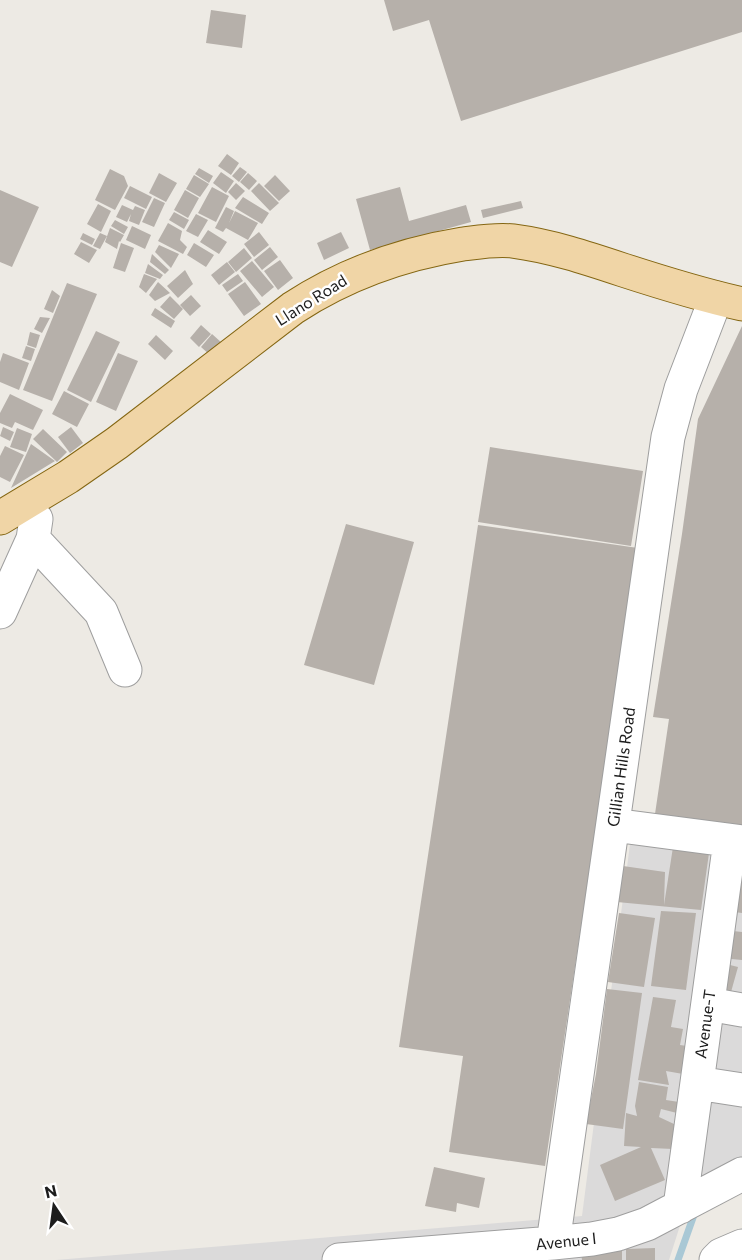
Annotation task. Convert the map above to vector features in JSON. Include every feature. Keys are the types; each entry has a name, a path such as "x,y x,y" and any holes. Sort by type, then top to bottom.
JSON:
{"main road":[{"name":"Llano Road","path":"0,518 68,477 117,443 293,308 322,289 379,264 446,247 480,242 510,241 541,245 729,301"}],"street":[{"name":"Gillian Hills Road","path":"553,1243 668,437 681,389 729,301"},
{"path":"0,612 33,539 37,496"},
{"path":"33,539 101,612 124,670"},
{"path":"613,825 736,842"},
{"name":"Avenue-T","path":"680,1207 708,1004 730,922 736,842"},
{"path":"708,1004 742,1010"},
{"path":"697,1083 742,1090"},
{"name":"Avenue I","path":"339,1260 553,1243 618,1234 647,1224 742,1174"},
{"path":"716,1260 721,1255 742,1246"}],"shaded area":[{"path":"634,813 742,830 742,1180 685,1210 669,1260 56,1260 582,1216"}],"building":[{"path":"384,0 742,0 742,32 461,121 429,20 393,31"},
{"path":"211,10 246,15 242,48 206,43"},
{"path":"227,154 239,163 231,175 218,166"},
{"path":"240,167 247,172 239,182 232,176"},
{"path":"199,168 213,176 209,183 195,174"},
{"path":"110,169 124,176 128,186 115,210 95,200"},
{"path":"221,172 234,181 226,193 213,183"},
{"path":"159,173 177,183 166,202 149,193"},
{"path":"248,173 257,181 249,190 240,182"},
{"path":"194,175 209,184 200,197 186,189"},
{"path":"275,175 290,191 279,201 264,186"},
{"path":"236,183 245,191 236,200 228,192"},
{"path":"259,183 279,203 270,211 251,191"},
{"path":"130,186 152,197 146,209 124,198"},
{"path":"212,187 229,196 216,222 198,213"},
{"path":"400,187 409,221 466,205 471,222 370,250 356,199"},
{"path":"0,190 39,207 12,267 0,262"},
{"path":"185,190 199,198 188,218 174,210"},
{"path":"243,197 269,213 262,224 235,208"},
{"path":"154,198 165,203 154,227 142,222"},
{"path":"521,201 523,208 483,218 481,210"},
{"path":"98,204 111,211 101,232 87,224"},
{"path":"122,205 133,210 135,206 145,210 139,225 129,221 131,214 127,222 116,217"},
{"path":"226,207 234,211 229,223 235,211 258,223 248,240 226,228 223,232 215,228"},
{"path":"174,212 189,220 184,229 169,220"},
{"path":"196,214 208,220 198,237 186,231"},
{"path":"115,220 128,227 124,234 111,226"},
{"path":"168,223 182,231 180,240 187,247 183,254 158,241"},
{"path":"132,226 151,235 145,249 126,240"},
{"path":"110,228 124,235 117,249 105,242"},
{"path":"208,230 227,242 219,254 200,242"},
{"path":"259,232 269,245 254,257 244,244"},
{"path":"341,232 349,248 324,260 317,243"},
{"path":"83,233 95,239 92,245 80,239"},
{"path":"100,233 107,236 100,249 93,246"},
{"path":"81,242 97,250 89,263 74,254"},
{"path":"121,243 134,248 125,272 113,268"},
{"path":"194,243 214,255 206,267 187,255"},
{"path":"159,245 179,254 171,268 155,252"},
{"path":"270,247 278,257 262,270 254,260"},
{"path":"244,248 252,258 236,272 228,262"},
{"path":"152,254 169,270 165,274 150,262"},
{"path":"280,260 293,278 278,290 264,271"},
{"path":"252,261 274,287 262,297 240,271"},
{"path":"227,262 235,272 219,285 211,275"},
{"path":"148,264 163,275 160,279 145,273"},
{"path":"185,270 193,284 178,298 167,286"},
{"path":"144,274 157,279 146,293 139,287"},
{"path":"238,274 243,281 227,292 222,285"},
{"path":"158,282 170,293 155,301 149,295"},
{"path":"245,282 261,304 244,316 228,294"},
{"path":"67,283 97,294 52,401 23,390"},
{"path":"52,290 60,296 53,313 44,309"},
{"path":"191,295 201,306 190,316 180,305"},
{"path":"170,296 183,309 174,319 160,307"},
{"path":"155,308 175,321 171,328 151,315"},
{"path":"40,317 50,318 42,333 34,329"},
{"path":"201,325 211,334 199,347 190,338"},
{"path":"742,326 742,826 655,814 669,719 653,717 698,419"},
{"path":"96,331 120,342 91,402 67,390"},
{"path":"30,332 40,335 36,348 27,345"},
{"path":"212,334 222,343 211,356 201,347"},
{"path":"156,335 173,351 165,360 148,344"},
{"path":"26,346 35,349 31,361 22,358"},
{"path":"3,353 29,363 19,390 0,382 0,362"},
{"path":"118,353 138,361 116,411 96,402"},
{"path":"64,391 89,404 77,427 52,414"},
{"path":"10,394 43,410 33,430 15,422 12,428 0,423 0,413"},
{"path":"3,427 14,432 10,441 0,436"},
{"path":"71,427 83,443 70,453 58,437"},
{"path":"17,428 32,434 26,452 10,447"},
{"path":"43,429 67,452 57,462 33,439"},
{"path":"31,444 55,461 11,488"},
{"path":"5,446 24,455 10,482 0,477 0,456"},
{"path":"490,447 643,471 631,546 478,522"},
{"path":"346,524 414,542 374,685 304,665"},
{"path":"478,525 638,548 545,1166 449,1152 463,1056 399,1047"},
{"path":"673,847 709,853 701,910 617,902 623,866 665,872 664,905"},
{"path":"730,881 742,882 742,913 727,911"},
{"path":"661,911 696,913 686,990 651,986"},
{"path":"619,913 655,918 644,987 608,982"},
{"path":"724,930 742,932 742,960 721,958"},
{"path":"722,963 738,967 731,992 716,990"},
{"path":"607,989 642,993 623,1129 586,1124 596,1074"},
{"path":"653,997 676,1000 671,1027 683,1029 680,1045 687,1046 683,1074 666,1071 669,1085 638,1080"},
{"path":"639,1082 668,1087 666,1100 679,1102 677,1113 661,1109 659,1117 674,1124 673,1149 651,1148 665,1180 615,1201 600,1165 641,1147 624,1146 626,1113 637,1116 635,1106"},
{"path":"434,1167 485,1178 479,1208 457,1203 456,1212 425,1206"},
{"path":"655,1248 655,1260 626,1260 626,1249"},
{"path":"622,1250 622,1260 582,1260 581,1252"}],"waterway":[{"path":"678,1260 695,1212"}]}
